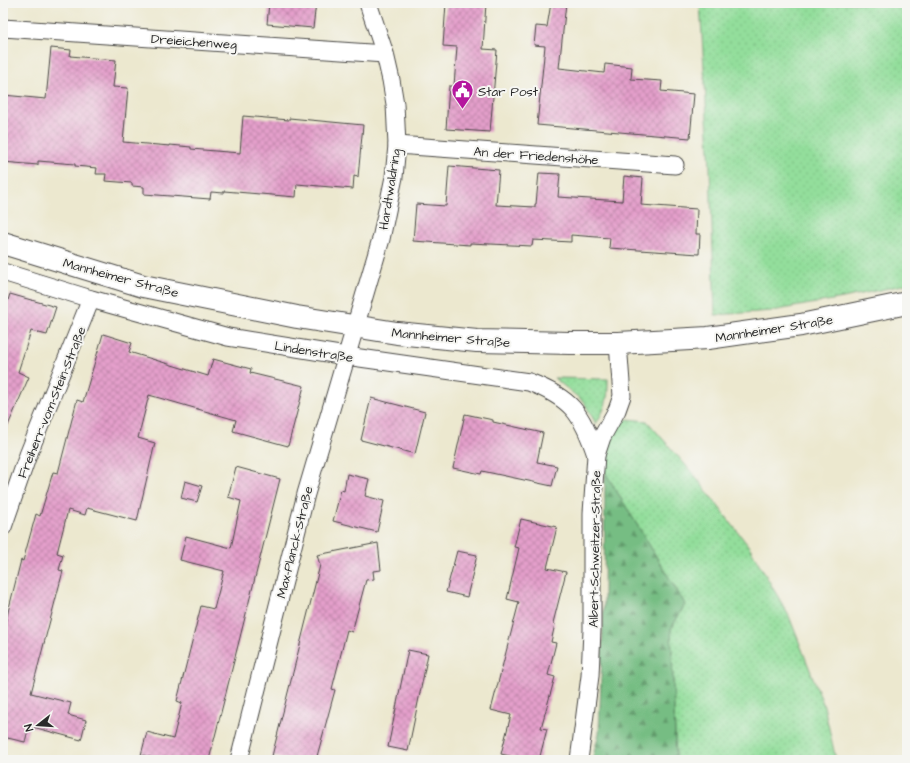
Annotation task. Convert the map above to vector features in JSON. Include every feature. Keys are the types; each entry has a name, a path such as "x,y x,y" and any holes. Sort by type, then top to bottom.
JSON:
{"street":[{"name":"Hardtwaldring","path":"354,326 381,239 394,177 397,146 395,104 386,54 368,3"},
{"name":"Dreieichenweg","path":"3,28 386,54"},
{"name":"An der Friedenshöhe","path":"397,146 675,165"},
{"name":"Mannheimer Straße","path":"3,243 144,286 354,326 412,335 477,341 618,343 725,336 801,325 907,303"},
{"name":"Lindenstraße","path":"3,272 91,300 228,337 346,356 529,382 556,394 572,407 588,431 596,455"},
{"name":"Freiherr-vom-Stein-Straße","path":"3,527 28,455 91,300"},
{"name":"Max-Planck-Straße","path":"240,760 306,494 354,326"},
{"name":"Albert-Schweitzer-Straße","path":"579,760 590,676 592,630 592,513 596,455 602,437 617,410 622,396 618,343"}],"green space":[{"path":"700,3 907,3 907,284 772,311 715,315 710,168"},
{"path":"554,378 608,379 606,402 603,412 596,424 584,402"},
{"path":"628,419 647,421 696,477 750,548 789,616 824,706 836,760 676,760 671,629 685,604 605,472 608,442 617,426"},
{"path":"605,472 685,604 671,629 676,760 592,760 599,733 604,598"}],"building":[{"path":"269,3 316,3 313,28 267,24"},
{"path":"446,3 486,3 483,49 497,50 490,132 446,129 449,86 454,86 457,47 443,46"},
{"path":"551,3 566,3 559,68 604,73 605,64 632,67 631,79 662,81 661,91 694,94 690,138 537,125 545,46 534,45 536,26 547,27"},
{"path":"51,48 71,50 70,56 116,60 113,87 128,88 123,142 170,145 191,147 191,149 240,153 243,116 289,120 289,118 363,125 358,177 354,176 353,189 297,184 296,197 224,191 224,193 211,192 210,199 144,194 144,187 132,186 132,183 105,181 106,174 96,174 97,168 75,166 75,164 38,161 38,165 3,162 3,95 46,99"},
{"path":"449,166 499,170 496,205 535,207 539,173 560,174 558,197 622,201 624,176 643,178 641,205 697,209 696,234 700,234 699,254 609,248 610,238 571,235 571,242 533,240 532,246 470,243 470,245 413,241 416,204 446,206"},
{"path":"10,294 56,307 47,335 31,331 18,372 29,377 3,437 3,316"},
{"path":"103,334 132,343 129,352 208,376 213,359 251,369 250,373 304,386 288,446 233,431 236,420 149,395 138,438 155,443 137,521 87,508 85,515 68,510 57,553 63,555 59,570 63,571 31,693 71,703 68,715 86,720 81,740 29,726 25,742 3,737 3,632 21,560 23,561 36,514 40,516 53,472 58,473 77,400 83,402"},
{"path":"371,398 425,412 415,454 361,440"},
{"path":"465,414 543,433 537,462 557,466 552,486 482,471 481,474 453,468"},
{"path":"236,467 280,479 209,760 163,760 141,755 147,732 173,739 182,703 177,701 201,606 214,609 224,571 180,560 186,536 231,548 241,501 228,497"},
{"path":"347,474 369,479 365,496 384,501 377,532 333,521 341,490 344,491"},
{"path":"185,481 202,486 197,502 181,498"},
{"path":"521,519 557,527 547,568 566,572 553,623 555,624 551,642 556,643 548,675 555,677 541,728 547,729 539,760 526,760 501,754 511,715 491,710 519,602 507,599 519,548 514,547"},
{"path":"378,543 381,570 373,571 374,579 366,580 352,632 347,630 332,689 335,690 316,760 288,760 272,756 320,565 317,555"},
{"path":"457,551 477,555 467,597 446,592"},
{"path":"408,650 428,654 408,751 388,747"}],"place":[{"name":"Star Post","path":"462,110"}]}
